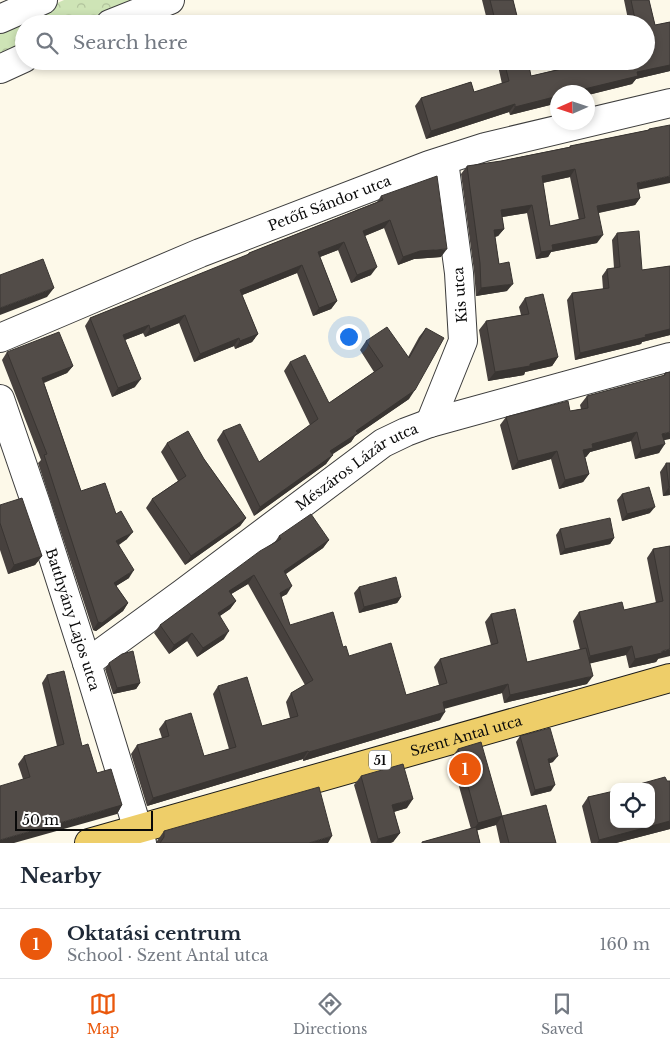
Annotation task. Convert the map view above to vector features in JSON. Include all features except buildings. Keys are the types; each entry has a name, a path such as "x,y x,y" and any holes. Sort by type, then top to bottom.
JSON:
{"main road":[{"name":"Szent Antal utca","path":"89,843 140,836 670,678"}],"street":[{"path":"0,19 43,0"},
{"path":"132,15 170,0"},
{"path":"0,68 15,62"},
{"name":"Petőfi Sándor utca","path":"0,338 200,253 408,173 485,147 670,103"},
{"name":"Kis utca","path":"430,423 463,341 460,273 444,161"},
{"name":"Mészáros Lázár utca","path":"87,663 383,443 430,423 670,357"},
{"name":"Batthyány Lajos utca","path":"0,399 87,663 140,836"}],"green space":[{"path":"64,0 166,0 131,15 31,15"},
{"path":"15,22 15,64 0,70 0,29"}],"place":[{"name":"Oktatási centrum","path":"465,769"}]}
